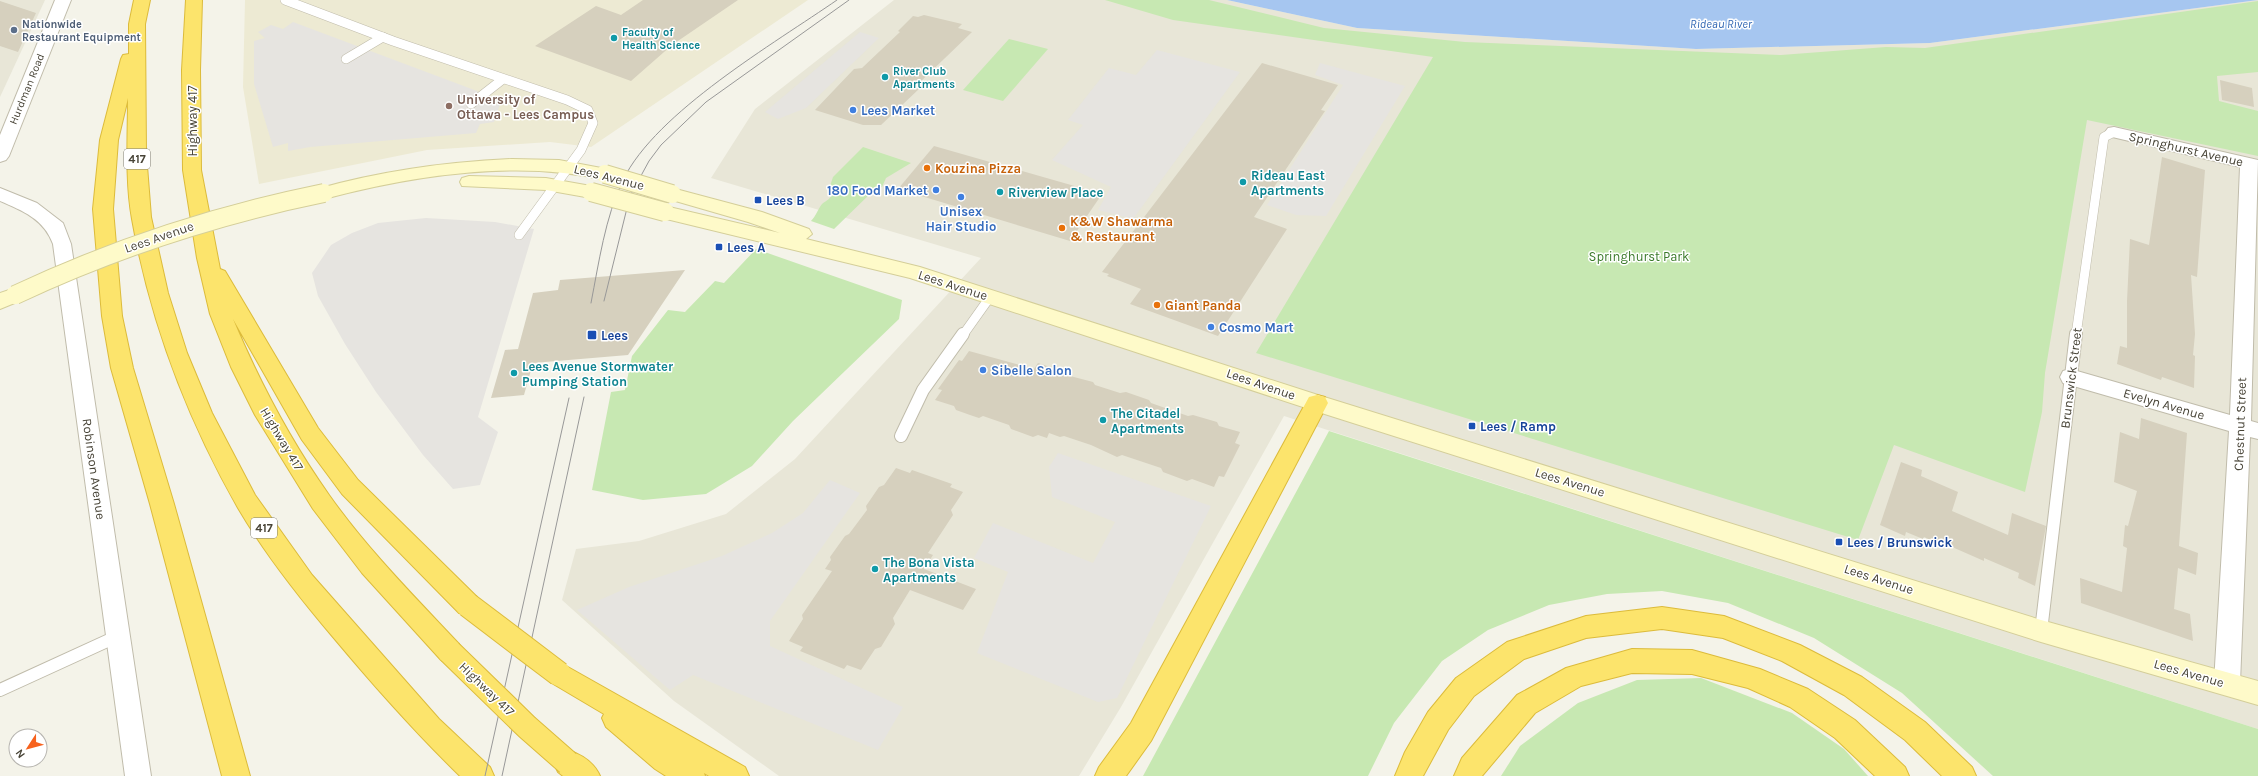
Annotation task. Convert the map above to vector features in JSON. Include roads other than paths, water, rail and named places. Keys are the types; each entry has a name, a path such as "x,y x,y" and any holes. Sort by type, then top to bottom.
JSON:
{"highway":[{"name":"417","path":"142,0 137,24 137,153 141,217 158,292 188,384 213,439 246,502 308,589 380,674 429,728 480,776"},
{"name":"Highway 417","path":"194,0 192,170 207,258 220,314 253,390 283,444 321,502 348,537 429,632 522,722 577,769"},
{"path":"137,24 109,140 103,209 112,316 122,368 162,504 236,776"},
{"path":"207,258 310,434 350,487 468,605 619,720 665,760 691,776"},
{"path":"1109,776 1141,732 1317,403"},
{"path":"1409,776 1415,761 1438,721 1465,686 1516,650 1586,627 1662,618 1724,627 1791,652 1853,686 1915,731 1962,776"},
{"path":"1468,776 1472,768 1526,704 1575,676 1632,661 1692,662 1751,677 1792,695 1845,728 1895,776"},
{"path":"559,674 735,776"}],"main road":[{"name":"Lees Avenue","path":"8,298 78,266 145,240 242,211 324,193 365,181 447,170 536,164 569,167 605,174 755,217 884,265"},
{"name":"Lees Avenue","path":"324,193 471,182 528,182 556,185 591,192 665,212 884,265 990,297 1226,372 1317,403 2041,631 2258,693"}],"street":[{"name":"Hurdman Road","path":"0,156 63,0"},
{"name":"Springhurst Avenue","path":"2114,132 2253,165"},
{"name":"Chestnut Street","path":"2227,683 2249,428 2253,165"},
{"name":"Robinson Avenue","path":"0,194 31,207 56,227 62,244 138,776"},
{"name":"Evelyn Avenue","path":"2070,377 2249,428"}],"lane":[{"path":"285,0 383,37 574,102 590,113 593,122 581,150 519,235"},
{"path":"346,59 383,37"},
{"path":"471,104 504,79"},
{"name":"Brunswick Street","path":"2041,631 2070,377 2104,137 2114,132"},
{"path":"901,436 923,390 990,297"},
{"path":"0,690 118,636"}],"water":[{"name":"Rideau River","path":"1227,0 2258,0 1930,43 1696,49 1357,28"}],"tram line":[{"path":"591,303 603,240 612,209 623,180 639,155 662,129 719,81 837,0"},
{"path":"604,301 630,196 649,161 661,145 706,102 849,0"},
{"path":"502,776 584,397"},
{"path":"485,776 569,398"}],"place":[{"name":"Nationwide Restaurant Equipment","path":"14,30"},
{"name":"Faculty of Health Science","path":"614,38"},
{"name":"River Club Apartments","path":"885,77"},
{"name":"University of Ottawa - Lees Campus","path":"449,106"},
{"name":"Lees Market","path":"853,110"},
{"name":"Kouzina Pizza","path":"927,168"},
{"name":"Rideau East Apartments","path":"1243,182"},
{"name":"180 Food Market","path":"936,190"},
{"name":"Riverview Place","path":"1000,192"},
{"name":"Unisex Hair Studio","path":"961,197"},
{"name":"Lees B","path":"758,200"},
{"name":"K&W Shawarma & Restaurant","path":"1062,228"},
{"name":"Lees A","path":"719,247"},
{"name":"Giant Panda","path":"1157,305"},
{"name":"Cosmo Mart","path":"1211,327"},
{"name":"Lees","path":"592,335"},
{"name":"Sibelle Salon","path":"983,370"},
{"name":"Lees Avenue Stormwater Pumping Station","path":"514,373"},
{"name":"The Citadel Apartments","path":"1103,420"},
{"name":"Lees / Ramp","path":"1472,426"},
{"name":"Lees / Brunswick","path":"1839,542"},
{"name":"The Bona Vista Apartments","path":"875,569"}],"park label":[{"name":"Springhurst Park","path":"1639,256"}]}
